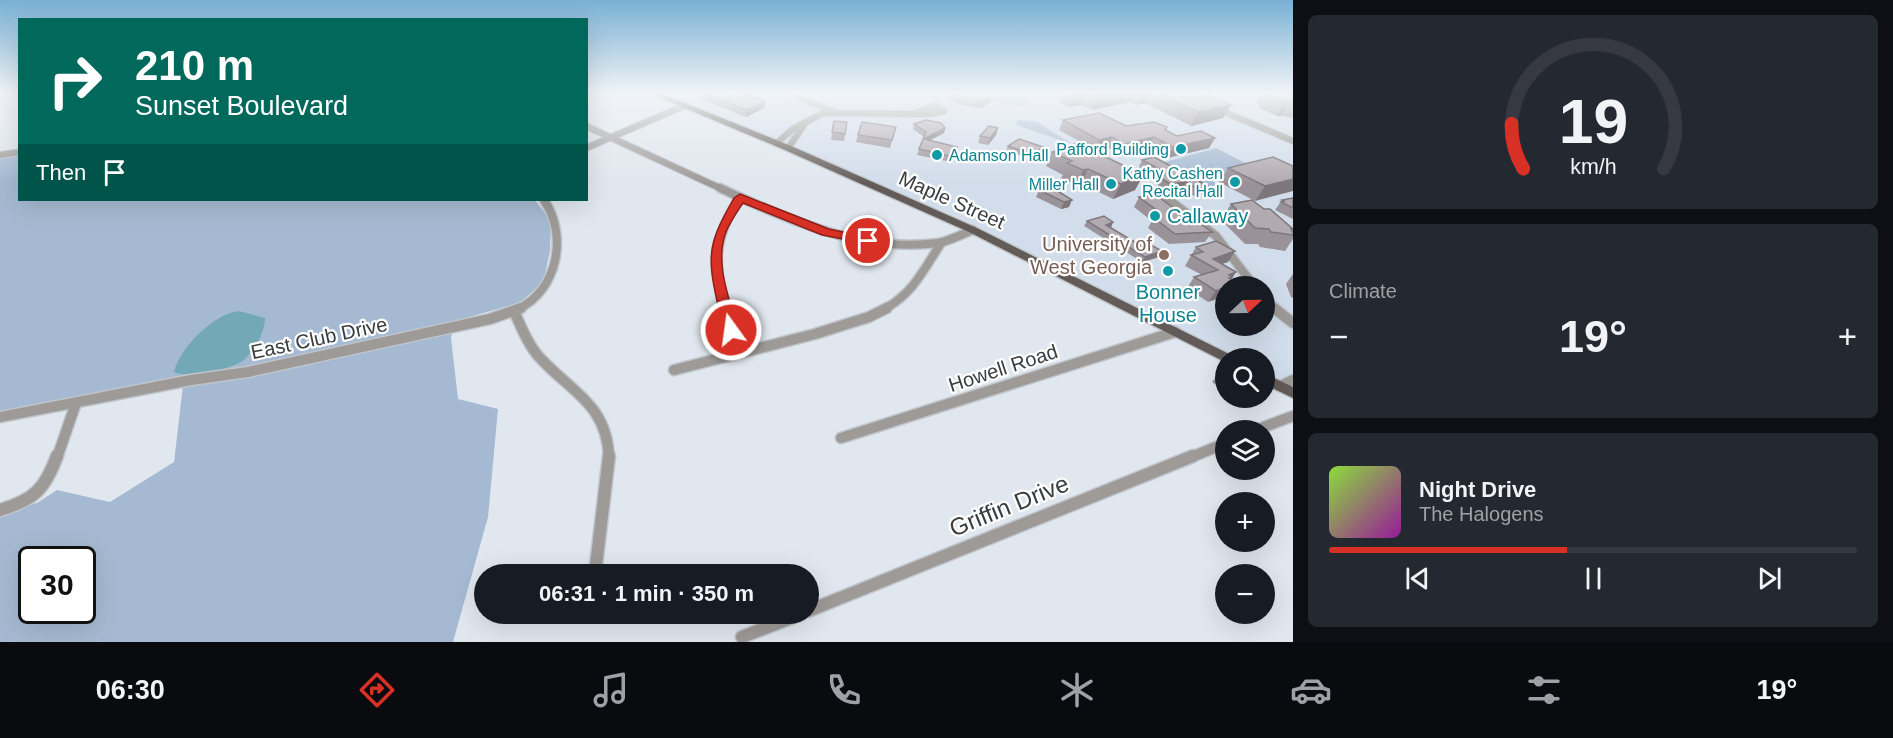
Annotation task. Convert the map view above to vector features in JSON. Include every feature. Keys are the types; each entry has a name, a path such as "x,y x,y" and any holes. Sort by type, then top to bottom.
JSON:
{"main road":[{"name":"Maple Street","path":"726,123 788,148 973,230 1215,352"}],"street":[{"path":"588,147 646,123"},
{"path":"777,144 793,129 804,123"},
{"path":"788,148 805,123"},
{"path":"1251,123 1293,141"},
{"path":"588,127 740,198 826,232 885,243 941,243 973,230"},
{"path":"0,155 18,152"},
{"path":"736,353 716,270 720,232 740,198"},
{"path":"1168,199 1216,236 1246,276"},
{"name":"East Club Drive","path":"0,417 191,380 248,372 490,319 514,310 531,303 550,276 556,258 556,218 552,208 545,201"},
{"path":"674,370 815,334 869,317 897,302 914,285 941,243"},
{"path":"1275,308 1293,323"},
{"path":"514,310 523,331 540,359 584,396 596,412 601,424 609,455 596,564"},
{"name":"Howell Road","path":"841,438 1175,332"},
{"path":"0,510 20,504 41,489 59,451 76,403"},
{"path":"1275,423 1293,416"},
{"name":"Griffin Drive","path":"819,606 1215,447"},
{"path":"742,637 775,624"}],"shaded area":[{"name":"University of West Georgia","path":"736,123 1293,123 1293,385 1275,376 1275,348 1220,348 973,224"},
{"path":"1039,123 1072,144 1019,126 1016,124"},
{"path":"1216,148 1253,167 1210,179 1223,189 1216,192 1158,164"},
{"path":"18,155 18,201 536,201 551,221 550,251 543,283 519,303 455,321 451,338 458,399 498,409 488,517 453,642 0,642 0,512 37,503 57,490 110,502 174,462 184,377 9,412 0,411 0,157"},
{"path":"239,311 265,318 259,340 245,359 240,363 210,372 180,374 174,372 183,353 199,333 219,318"}],"building":[{"path":"834,123 847,123 845,134 832,132"},
{"path":"862,123 896,127 892,140 858,135"},
{"path":"941,123 945,128 924,139 957,147 954,157 919,149 926,132 914,124"},
{"path":"1068,123 1120,123 1126,126 1156,123 1167,127 1165,130 1177,136 1201,131 1215,138 1173,147 1154,137 1124,144 1112,137 1099,140"},
{"path":"989,126 998,128 990,138 980,136"},
{"path":"1019,139 1043,147 1033,154 1008,146"},
{"path":"1077,143 1143,175 1121,184 1088,169 1083,170 1067,163 1072,161 1052,152"},
{"path":"1154,157 1208,186 1198,189 1186,182 1170,184 1162,179 1163,171 1142,160"},
{"path":"1273,157 1293,166 1293,179 1265,186 1228,168"},
{"path":"1051,187 1072,200 1064,202 1039,190"},
{"path":"1156,195 1186,217 1191,217 1212,232 1175,234 1154,218 1159,212 1139,197"},
{"path":"1293,198 1293,208 1281,202 1284,201 1282,200"},
{"path":"1252,200 1264,209 1270,209 1293,229 1291,229 1293,235 1255,228 1231,204"},
{"path":"1104,216 1113,222 1106,225 1143,247 1151,245 1162,251 1145,257 1087,221"},
{"path":"1216,241 1235,251 1213,259 1236,272 1229,275 1230,276 1215,276 1215,290 1194,277 1218,270 1191,255 1203,252 1196,247"}],"place":[{"name":"Pafford Building","path":"1181,149"},
{"name":"Adamson Hall","path":"937,155"},
{"name":"Kathy Cashen Recital Hall","path":"1235,182"},
{"name":"Miller Hall","path":"1111,184"},
{"name":"Callaway","path":"1155,216"},
{"name":"University of West Georgia","path":"1164,255"},
{"name":"Bonner House","path":"1168,271"}],"route":[{"path":"731,330 716,270 717,250 720,232 740,198 826,232 868,241"}]}
